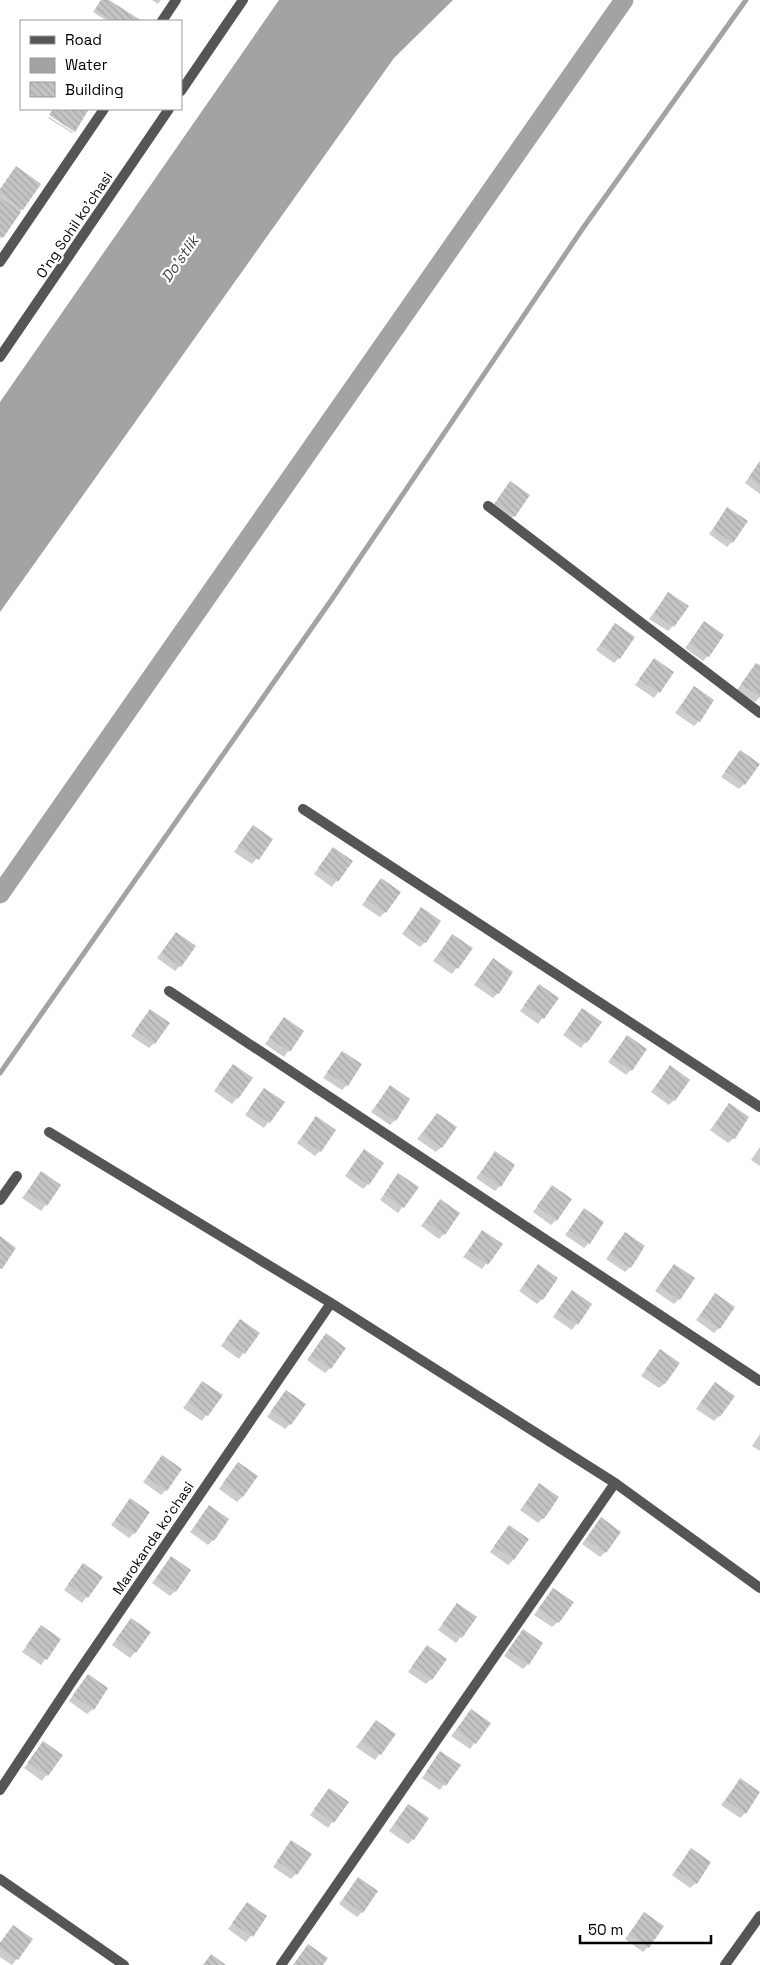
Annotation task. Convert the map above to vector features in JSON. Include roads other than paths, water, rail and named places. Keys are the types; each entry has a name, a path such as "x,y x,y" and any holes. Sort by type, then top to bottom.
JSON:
{"street":[{"path":"163,20 176,0"},
{"path":"182,90 243,0"},
{"path":"0,262 103,110"},
{"name":"O'ng Sohil ko'chasi","path":"0,356 169,110"},
{"path":"488,506 760,713"},
{"path":"303,809 760,1107"},
{"path":"169,991 760,1381"},
{"path":"49,1132 331,1303 615,1483 760,1588"},
{"path":"0,1200 17,1176"},
{"name":"Marokanda ko'chasi","path":"0,1790 331,1303"},
{"path":"281,1965 615,1483"},
{"path":"0,1880 124,1965"},
{"path":"726,1965 760,1916"}],"water":[{"name":"Do'stlik","path":"279,0 453,0 394,58 0,612 0,402"}],"waterway":[{"path":"0,894 624,0"},
{"path":"0,1073 332,599 583,228 746,0"}]}
